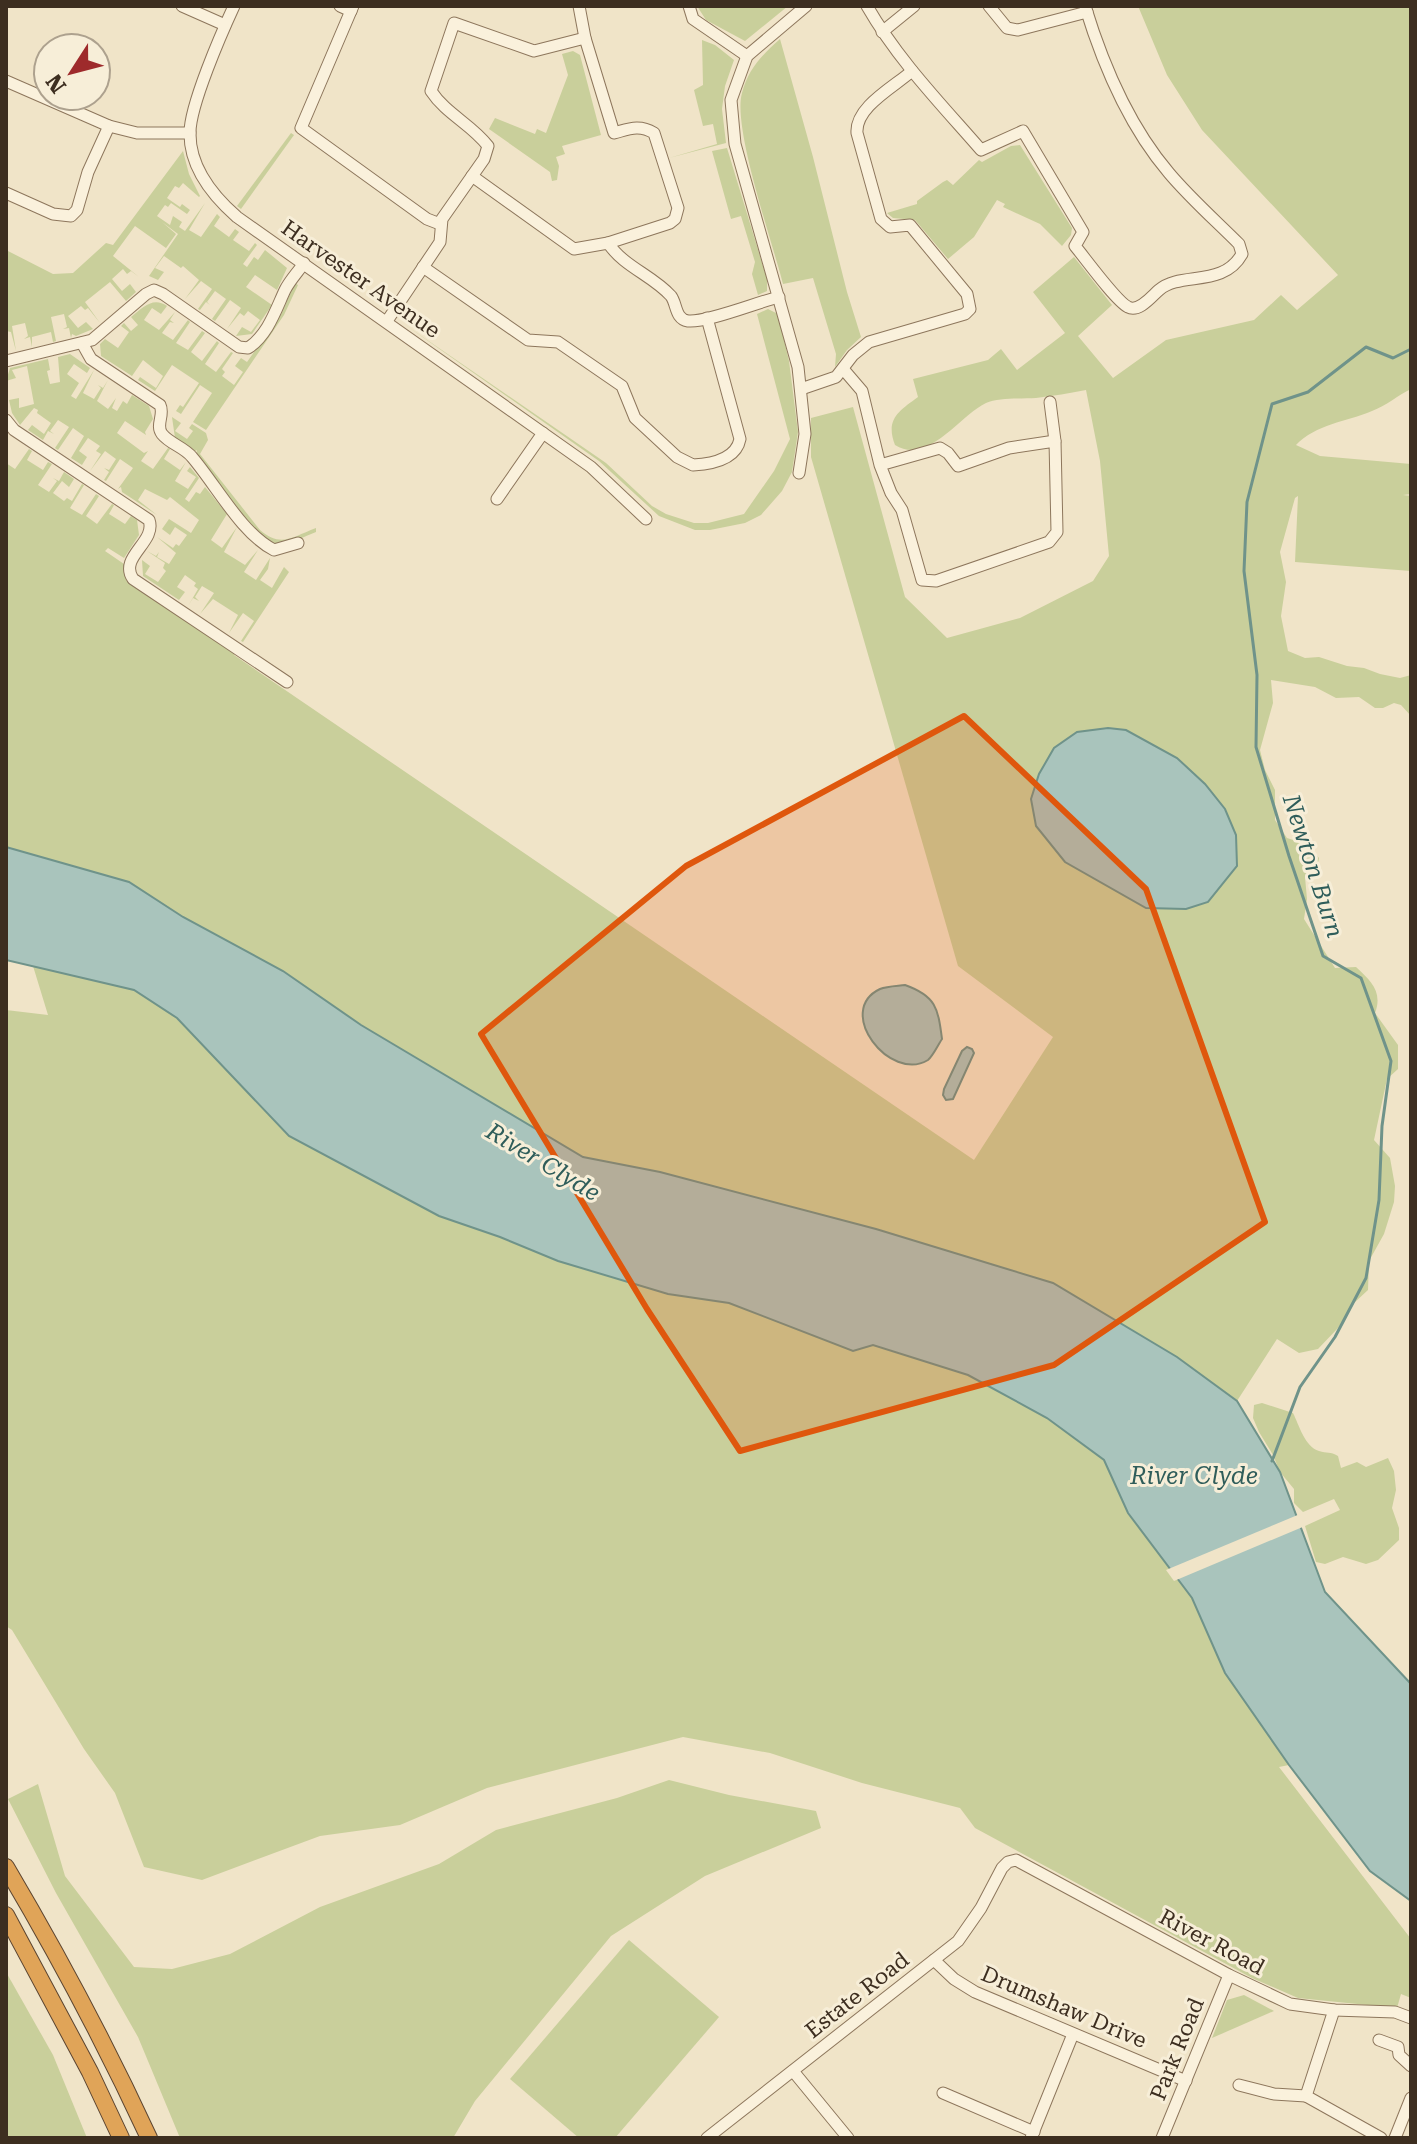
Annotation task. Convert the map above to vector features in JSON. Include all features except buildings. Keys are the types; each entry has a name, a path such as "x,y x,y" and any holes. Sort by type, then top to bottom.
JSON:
{"highway":[{"path":"6,1867 111,2057 149,2138"},
{"path":"6,1915 90,2072 119,2138"}],"street":[{"path":"182,6 225,25"},
{"name":"Harvester Avenue","path":"234,6 195,107 190,133 198,165 217,199 591,467 646,519"},
{"path":"472,176 574,249 608,243 675,219 678,208 654,133 645,127 636,127 614,133 585,38 579,6"},
{"path":"689,6 693,19 747,56"},
{"path":"799,473 805,434 794,347 732,127 731,100 747,56 806,6"},
{"path":"867,6 882,32 912,71 981,150 1023,131 1083,232 1075,246 1127,307 1133,309 1165,285 1202,279 1228,270 1238,262 1242,254 1239,244 1169,173 1140,134 1112,81 1086,9 1018,30 1007,28 989,6"},
{"path":"882,32 914,6"},
{"path":"348,8 301,128 427,219 440,224"},
{"path":"387,321 440,242 440,224 484,159 488,146 478,133 440,105 431,91 454,23 534,51 585,38"},
{"path":"801,389 829,381 844,370 853,355 869,342 965,314 970,309 967,294 910,225 890,227 881,219 857,133 856,122 863,113 912,71"},
{"path":"6,81 109,126 137,133 190,133"},
{"path":"6,193 53,214 71,216 77,210 88,172 109,126"},
{"path":"608,243 617,256 671,297 681,318 688,321 779,297"},
{"path":"6,361 92,340 154,290 239,347 248,348 274,316 286,289 304,263"},
{"path":"423,267 528,340 558,342 622,386 635,418 677,457 693,465 730,456 737,450 740,439 707,318"},
{"path":"82,343 91,359 160,405 163,413 159,425 162,433 188,452 258,540 276,550 298,543"},
{"path":"844,370 862,391 880,465 891,493 902,510 922,580 936,581 1049,542 1057,532 1055,441 1050,402"},
{"path":"6,420 14,430 149,520 150,533 129,565 133,579 287,682"},
{"path":"497,499 543,433"},
{"path":"880,465 940,448 958,466 1009,448 1055,441"},
{"name":"River Road","path":"1008,1862 1016,1860 1229,1975 1290,2004 1334,2010 1395,2012 1411,2018"},
{"name":"Estate Road","path":"707,2138 958,1941 1008,1862"},
{"name":"Drumshaw Drive","path":"934,1960 954,1979 975,1992 1186,2081"},
{"name":"Park Road","path":"1162,2138 1229,1975"},
{"path":"1306,2096 1334,2010"},
{"path":"943,2093 1032,2135 1073,2034"},
{"path":"1379,2040 1398,2047 1399,2055 1411,2066"},
{"path":"793,2071 848,2138"},
{"path":"1239,2085 1274,2094 1306,2096 1381,2138"},
{"path":"1395,2138 1411,2098"}],"highlighted area":[{"path":"964,716 1146,889 1265,1222 1054,1365 740,1451 647,1309 481,1034 686,866"}],"green space":[{"path":"697,6 788,6 745,41 706,20"},
{"path":"1138,6 1411,6 1411,389 1377,409 1313,432 1296,445 1320,456 1411,464 1411,494 1403,495 1411,496 1411,571 1295,562 1298,496 1280,552 1286,582 1281,616 1288,651 1305,658 1319,657 1400,678 1411,675 1411,716 1401,705 1394,703 1375,708 1359,697 1336,698 1315,687 1271,680 1273,703 1260,750 1275,790 1275,820 1287,838 1309,845 1319,858 1317,870 1305,877 1307,899 1304,919 1335,968 1356,967 1371,982 1378,999 1375,1013 1398,1045 1398,1069 1387,1079 1374,1140 1390,1158 1395,1186 1394,1202 1384,1234 1369,1261 1368,1290 1318,1349 1299,1353 1277,1339 1237,1401 1177,1357 660,1172 583,1157 361,1025 283,971 183,917 129,882 6,847 6,463 15,469 29,449 32,451 27,460 43,470 48,462 52,464 38,485 49,492 57,481 53,478 59,481 64,472 74,479 69,487 62,481 53,493 64,501 67,498 72,501 84,485 70,508 82,515 96,494 99,496 86,516 97,524 112,504 109,514 125,524 131,516 137,520 139,535 124,558 108,548 105,551 124,564 126,580 236,651 234,655 974,1160 1053,1037 958,966 811,457 811,418 853,407 905,597 947,638 1020,618 1093,581 1109,556 1100,461 1086,390 991,401 931,444 907,450 895,445 893,422 900,411 918,397 913,379 988,360 1001,349 1017,370 1065,333 1033,292 1074,257 1112,305 1078,336 1113,378 1166,340 1254,320 1281,295 1297,310 1338,275 1202,130 1167,75"},
{"path":"780,39 861,337 835,367 836,354 813,278 783,284 743,132 740,109 745,84 757,63"},
{"path":"702,40 715,45 734,60 725,86 722,109 726,143 669,158 717,144 713,124 703,126 694,90 703,85"},
{"path":"573,51 580,55 601,135 562,146 565,154 556,157 559,166 557,180 552,181 550,172 489,129 495,118 535,134 537,129 546,133 568,75 562,54"},
{"path":"291,133 294,135 241,209 237,206"},
{"path":"1020,145 1072,228 1071,235 1062,246 1040,224 1003,207 1005,204 997,200 974,237 948,259 915,220 893,218 887,213 917,204 943,182 947,180 953,185 979,160 982,162 1011,146"},
{"path":"727,148 767,279 767,291 758,295 752,274 755,262 741,216 731,219 712,151"},
{"path":"183,151 189,174 200,196 183,183 179,188 175,186 167,198 190,210 187,214 171,203 168,207 165,205 157,216 170,225 173,216 182,222 179,227 185,231 205,203 189,230 201,237 217,214 220,217 214,226 229,237 235,229 239,232 233,240 249,251 255,243 257,245 243,264 247,267 254,257 258,260 265,250 287,268 277,290 255,275 246,287 272,305 252,334 236,336 242,327 251,332 260,320 248,311 244,316 240,313 227,329 241,308 230,300 215,321 212,319 226,299 215,291 207,302 210,305 206,302 198,309 212,289 201,281 185,299 199,280 183,266 181,268 164,256 155,268 164,272 158,280 149,276 178,234 162,222 176,234 166,248 135,226 113,256 139,277 131,271 127,274 123,269 112,279 122,291 130,284 136,292 126,301 110,282 85,302 100,323 88,308 85,310 81,306 68,316 78,328 86,322 93,329 76,336 72,334 71,338 69,328 63,329 67,327 64,314 51,317 56,341 53,342 51,332 32,337 32,347 30,337 24,339 28,336 25,323 12,326 16,351 11,332 6,331 6,250 53,274 73,273 106,243 113,245"},
{"path":"295,283 298,285 284,315 206,430 193,422 212,393 200,385 181,414 176,411 180,405 183,407 199,383 172,365 155,391 138,380 140,377 156,388 163,376 143,360 132,376 101,356 100,344 105,339 118,348 129,332 121,326 124,323 131,331 138,325 131,317 148,304 162,303 167,306 161,314 152,308 144,320 159,330 175,312 170,320 174,323 170,322 162,333 173,340 188,320 190,322 176,343 188,350 202,331 205,333 191,352 202,361 217,341 219,343 205,364 216,372 233,353 222,369 225,372 222,376 234,385 243,372 235,366 241,358 247,362 281,314"},
{"path":"768,309 778,314 789,361 798,432 792,472 782,491 761,515 745,523 710,530 695,530 659,516 599,461 404,324 606,463 652,506 694,523 708,523 744,514 774,471 790,439 757,314"},
{"path":"70,354 90,368 87,373 74,364 67,374 79,383 71,396 76,399 94,370 83,393 94,399 101,388 98,385 103,388 108,380 97,401 108,409 116,398 112,408 117,411 123,401 127,404 132,395 149,406 153,419 146,435 125,421 117,433 144,453 148,451 141,461 153,469 168,448 164,459 180,470 186,462 175,481 188,489 196,477 187,471 190,467 199,478 185,499 189,502 196,492 200,494 205,487 227,514 211,540 222,548 237,527 224,552 245,565 258,550 244,572 256,580 270,558 268,569 260,580 272,588 284,567 289,572 243,642 254,621 243,613 229,633 238,615 213,599 200,614 214,593 202,586 195,597 199,601 193,598 188,606 198,589 194,586 196,583 185,575 177,587 185,592 179,600 143,576 142,560 150,566 145,574 158,582 166,571 163,568 165,563 147,551 156,556 159,552 157,557 169,564 176,553 157,537 173,548 176,544 179,546 187,535 175,527 170,535 162,529 169,519 191,533 199,520 170,497 167,500 145,489 138,500 157,515 122,492 121,487 118,489 133,468 120,459 104,480 109,472 104,468 109,470 116,459 105,451 90,471 101,454 96,451 100,446 88,438 79,451 87,457 82,465 71,458 84,436 73,428 58,450 55,448 69,427 58,420 50,431 54,434 48,431 43,440 28,430 32,425 44,434 51,423 37,413 38,410 34,408 20,425 12,413 9,400 19,398 19,408 34,404 27,366 12,370 16,378 6,381 10,368 48,359 50,384 60,382 58,357"},
{"path":"172,417 181,423 175,431 187,439 193,431 189,428 192,424 206,433 208,440 200,454 260,530 281,540 316,528 316,532 280,544 260,533 223,491 196,454 197,450 194,452 175,438"},
{"path":"33,966 134,990 177,1018 289,1136 439,1216 558,1261 668,1294 729,1303 853,1351 873,1345 968,1375 1047,1418 1104,1460 1128,1513 1192,1598 1225,1673 1289,1765 1279,1767 1411,1939 1411,1998 1401,1994 1397,2008 1298,1998 1252,1978 975,1828 960,1808 862,1783 770,1753 683,1737 487,1788 400,1825 320,1836 202,1880 144,1867 115,1793 84,1749 12,1630 6,1626 6,1010 48,1015"},
{"path":"1262,1403 1293,1413 1310,1445 1338,1456 1341,1468 1357,1462 1366,1467 1388,1458 1394,1471 1396,1490 1392,1508 1399,1528 1399,1540 1378,1560 1366,1564 1343,1557 1325,1564 1316,1562 1305,1526 1340,1510 1334,1499 1303,1512 1294,1503 1294,1489 1280,1472 1253,1418 1254,1405"},
{"path":"669,1780 816,1811 821,1828 705,1876 611,1936 475,2101 453,2138 180,2138 138,2037 56,1893 8,1799 38,1784 65,1876 134,1967 172,1969 230,1954 320,1907 439,1864 496,1830 617,1798"},
{"path":"629,1940 719,2017 615,2138 579,2138 510,2079"},
{"path":"6,1972 53,2055 87,2138 6,2138"},
{"path":"1244,1995 1274,2011 1212,2038 1227,2000"}],"water":[{"path":"1108,728 1126,730 1177,758 1205,784 1225,809 1236,835 1237,866 1208,902 1186,909 1146,908 1065,862 1036,826 1031,799 1039,774 1054,748 1077,732"},
{"name":"River Clyde","path":"6,847 129,882 183,917 283,971 361,1025 583,1157 660,1172 876,1229 1053,1283 1177,1357 1237,1401 1280,1472 1325,1592 1411,1684 1411,1901 1370,1871 1289,1765 1225,1673 1192,1598 1128,1513 1104,1460 1047,1418 968,1375 873,1345 853,1351 729,1303 668,1294 558,1261 439,1216 289,1136 177,1018 134,990 6,960"},
{"path":"905,985 934,1004 942,1039 928,1060 913,1064 898,1062 872,1041 863,1013 867,999 880,989"},
{"path":"967,1047 974,1053 953,1099 946,1100 944,1089 962,1051"}],"pier":[{"path":"1300,1514 1305,1526 1174,1581 1166,1570"}],"waterway":[{"name":"Newton Burn","path":"1272,1461 1300,1387 1335,1337 1366,1278 1379,1200 1382,1126 1391,1061 1361,978 1323,956 1256,747 1257,675 1244,571 1247,502 1272,404 1308,392 1366,347 1393,358 1411,349"}]}
